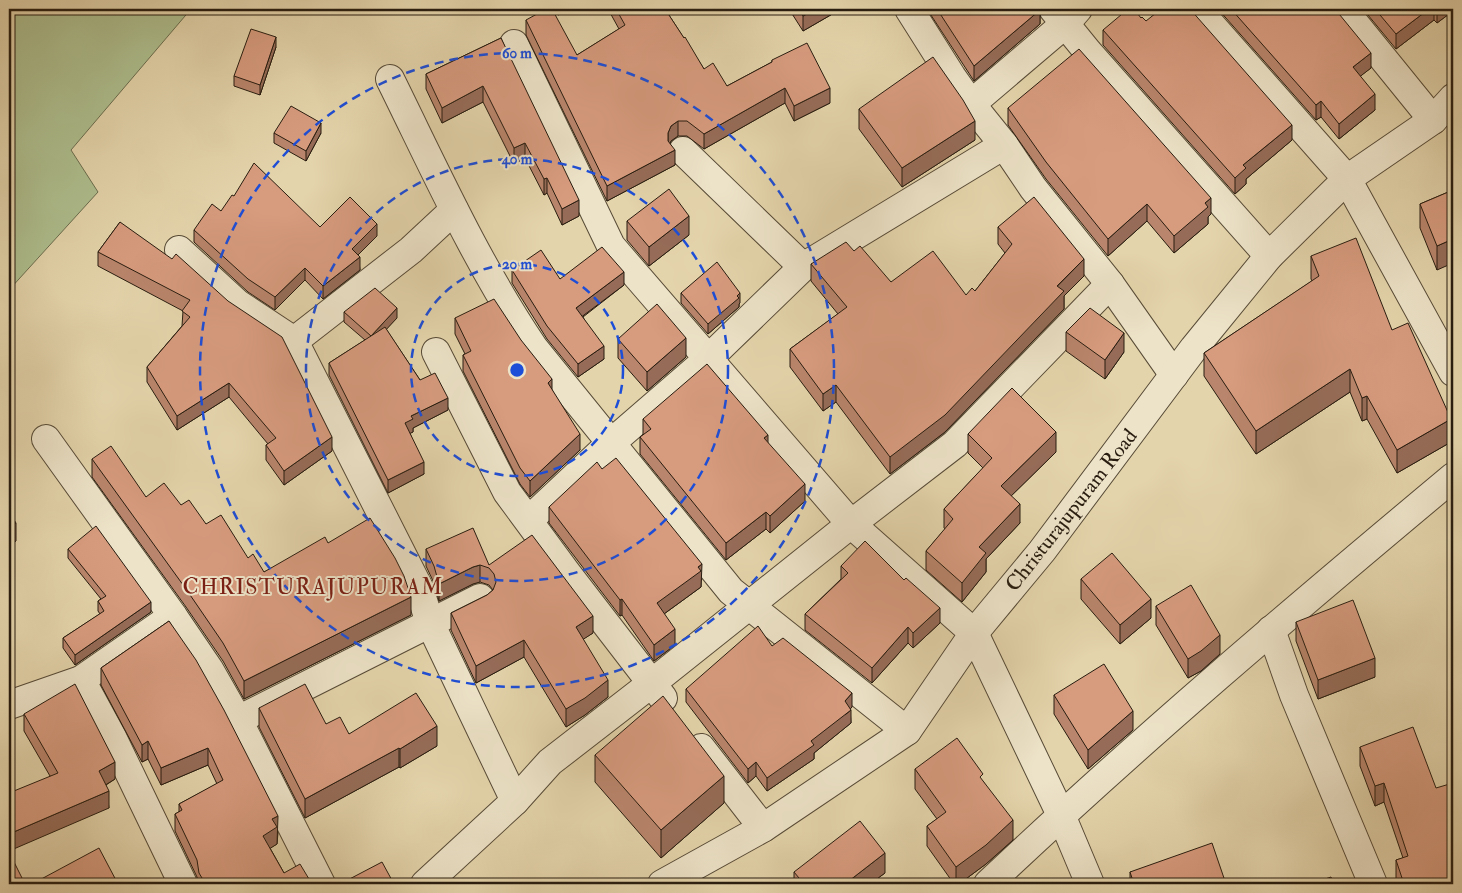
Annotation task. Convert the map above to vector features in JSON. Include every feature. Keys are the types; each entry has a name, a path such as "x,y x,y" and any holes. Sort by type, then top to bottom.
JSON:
{"street":[{"path":"908,9 971,104 1004,146 1033,188 1110,284 1174,376"},
{"path":"1197,9 1346,179 1453,372"},
{"path":"1343,9 1433,120"},
{"path":"971,104 1065,14 1269,256"},
{"path":"514,44 611,246 851,524 974,633 1061,815 1090,884"},
{"path":"390,79 454,210 510,313 534,348 731,591 907,731"},
{"name":"Christurajupuram Road","path":"662,884 763,828 907,731 974,633 1042,551 1194,348 1269,256 1346,179 1433,120 1453,98"},
{"path":"529,520 611,443 708,359 803,267 1004,146"},
{"path":"683,151 803,267"},
{"path":"294,341 411,250 454,210"},
{"path":"179,250 238,304 294,341 419,588 430,623 515,801"},
{"path":"425,884 515,801 550,762 851,524 956,444 1110,284"},
{"path":"436,352 507,492 566,572 763,828"},
{"path":"46,440 209,669 238,720 321,884"},
{"path":"988,884 1061,815 1271,630 1453,477"},
{"path":"238,720 480,598"},
{"path":"9,705 81,680 173,616"},
{"path":"1271,630 1294,695 1373,884"},
{"path":"81,680 113,739 183,884"}],"green space":[{"path":"9,9 191,9 71,150 98,192 9,290"}],"building":[{"path":"546,9 552,9 577,55 625,25 616,9 665,9 685,37 704,69 713,63 727,86 772,62 772,60 807,43 830,88 794,106 785,88 704,134 687,121 678,121 671,126 668,133 668,141 675,150 607,186 526,20"},
{"path":"798,9 816,9 803,16"},
{"path":"937,9 1040,9 1040,10 974,66"},
{"path":"1128,9 1134,9 1146,21 1161,9 1190,9 1292,125 1243,165 1246,168 1235,178 1103,30"},
{"path":"1231,9 1335,9 1371,53 1353,67 1375,94 1339,124 1321,101 1316,105"},
{"path":"1375,9 1429,9 1396,34"},
{"path":"251,29 276,37 260,85 234,76"},
{"path":"501,38 579,200 562,209 547,178 544,179 525,143 514,148 483,86 442,108 426,74"},
{"path":"1079,49 1211,198 1205,203 1208,207 1174,236 1147,204 1108,239 1046,162 1008,108"},
{"path":"933,57 975,121 902,168 859,109"},
{"path":"291,106 321,123 306,151 274,133"},
{"path":"254,163 320,227 350,197 377,224 352,249 360,257 323,286 305,268 275,297 248,279 194,230 212,204 221,211 232,195 234,196"},
{"path":"669,189 689,216 649,247 627,221"},
{"path":"1453,190 1453,239 1437,246 1420,204"},
{"path":"1034,197 1084,259 1057,286 1064,291 945,415 890,457 836,385 823,394 790,349 847,307 811,264 846,242 854,251 860,246 891,282 933,251 966,295 972,288 975,291 1012,244 998,227"},
{"path":"120,222 172,259 176,254 228,301 282,337 332,437 284,471 266,445 276,438 229,383 177,416 147,367 190,317 182,311 190,300 98,252"},
{"path":"1356,238 1392,330 1408,323 1451,419 1397,450 1367,396 1362,398 1350,369 1256,431 1204,353 1319,276 1311,256"},
{"path":"602,247 624,272 576,308 604,346 578,364 547,326 512,270 541,250 560,279"},
{"path":"717,262 740,293 737,296 739,298 708,324 681,293"},
{"path":"375,288 397,308 371,336 344,312"},
{"path":"494,299 521,340 552,379 548,383 580,434 530,481 520,468 463,355 471,351 455,318"},
{"path":"657,304 686,338 647,372 618,339"},
{"path":"1090,308 1124,333 1105,360 1066,332"},
{"path":"385,327 420,380 435,373 448,398 411,416 413,419 405,423 424,462 388,480 329,363"},
{"path":"707,364 768,435 764,438 805,484 770,516 766,512 726,543 640,437 651,429 643,419"},
{"path":"1012,388 1056,432 1001,486 1020,504 979,547 986,553 962,583 926,551 953,519 944,509 992,458 968,434"},
{"path":"111,446 146,497 164,483 181,505 189,500 206,524 221,515 248,558 253,554 264,572 325,537 328,543 370,518 395,558 411,597 244,681 223,643 92,459"},
{"path":"616,458 702,564 698,567 701,571 657,603 675,629 654,645 622,599 620,600 549,507 597,462 602,469"},
{"path":"9,512 16,523 9,527"},
{"path":"96,526 151,602 75,655 63,638 104,611 98,601 106,596 68,549"},
{"path":"473,528 489,565 532,535 593,616 576,627 608,680 585,698 566,709 524,640 476,666 451,613 487,595 493,590 496,582 494,574 489,568 480,565 439,584 434,566 426,549"},
{"path":"865,541 904,580 906,578 940,608 913,633 908,627 872,668 805,614 848,573 841,566"},
{"path":"1112,553 1151,599 1120,625 1081,579"},
{"path":"1191,585 1220,635 1188,659 1156,606"},
{"path":"1353,600 1375,658 1318,680 1296,622"},
{"path":"169,621 196,660 224,710 278,816 272,819 277,827 263,836 284,873 300,864 312,884 202,884 205,883 199,873 197,860 175,814 182,810 179,804 223,780 208,748 161,768 148,741 142,745 101,668"},
{"path":"758,626 772,646 783,638 852,693 845,701 851,710 811,741 814,745 767,778 756,762 748,769 686,689"},
{"path":"1104,664 1133,711 1088,750 1054,695"},
{"path":"75,684 115,762 99,771 109,791 9,834 9,793 58,773 24,714"},
{"path":"305,684 326,724 340,717 349,734 416,693 437,726 400,749 305,799 259,708"},
{"path":"663,696 724,776 661,830 595,755"},
{"path":"1413,727 1436,788 1453,783 1453,884 1404,884 1396,860 1408,856 1384,783 1375,786 1360,747"},
{"path":"957,738 983,774 980,777 1013,820 986,845 956,867 927,826 946,812 915,769"},
{"path":"860,821 885,853 845,884 804,884 794,872"},
{"path":"1212,843 1226,884 1134,884 1130,872"},
{"path":"99,848 118,884 32,884"},
{"path":"9,852 25,884 9,884"},
{"path":"382,862 394,884 340,884"},
{"path":"1331,877 1334,884 1310,884"}],"district":[{"name":"CHRISTURAJUPURAM","path":"313,586"}]}
